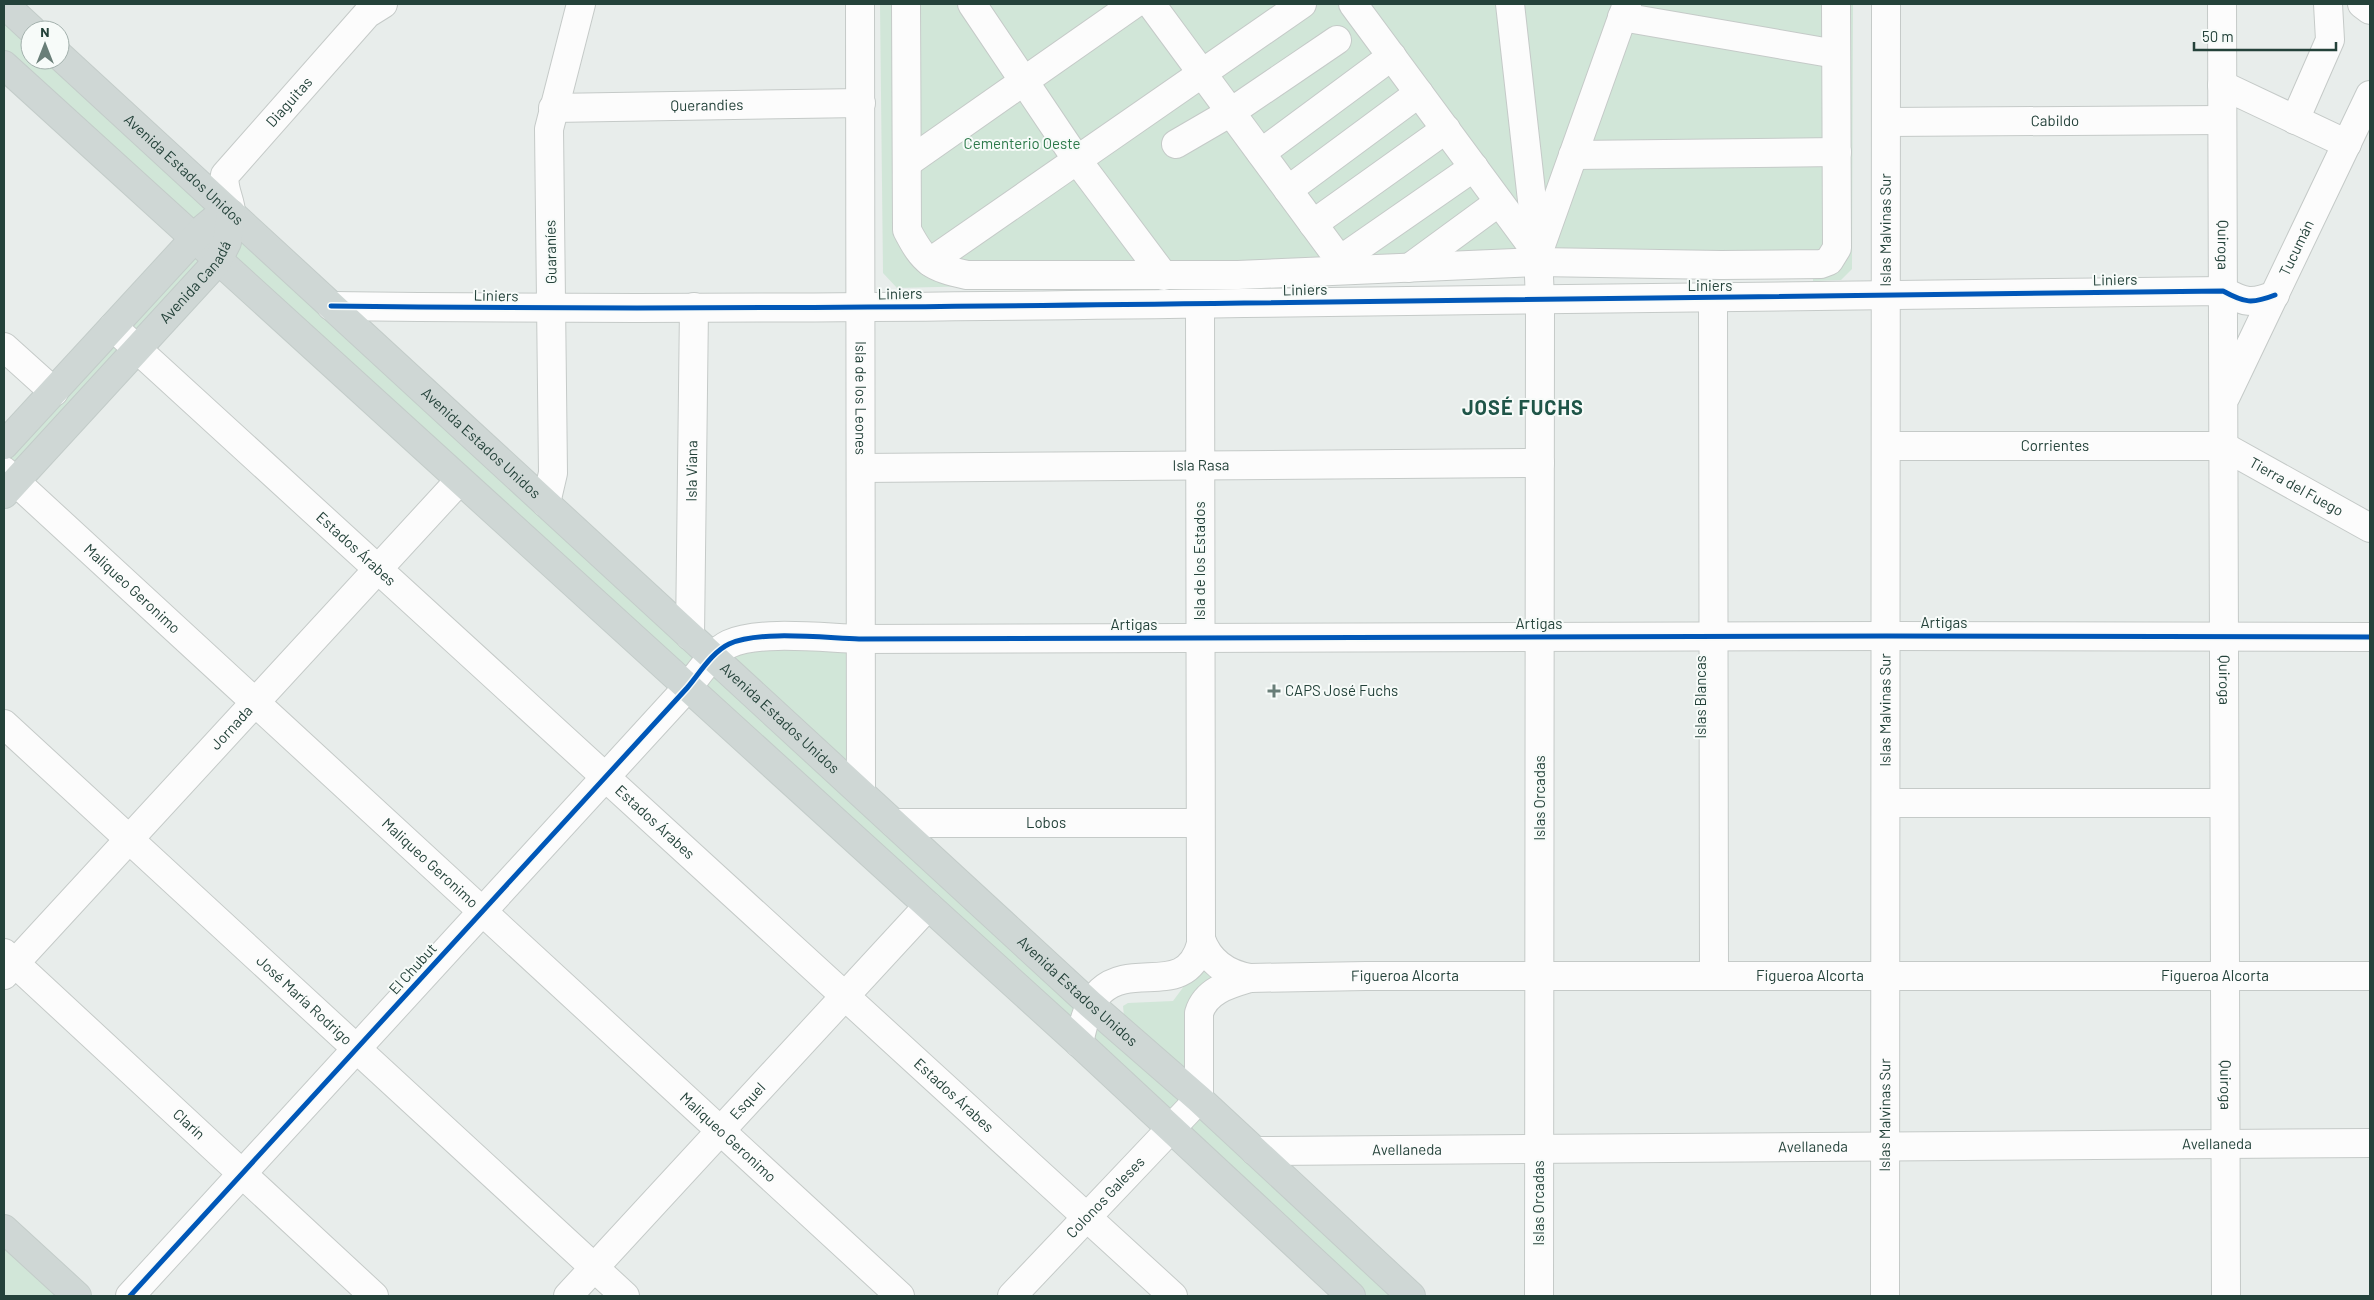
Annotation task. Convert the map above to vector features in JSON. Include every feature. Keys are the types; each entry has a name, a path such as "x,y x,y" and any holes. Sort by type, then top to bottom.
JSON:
{"main road":[{"path":"4,4 21,20"},
{"name":"Avenida Estados Unidos","path":"70,65 861,791 1090,1004 1199,1099 1411,1296"},
{"path":"4,66 217,262 1079,1043 1351,1296"},
{"name":"Avenida Canadá","path":"4,445 193,239 217,217 230,213 227,242 217,262 137,350 7,483"},
{"path":"4,1228 77,1296"}],"street":[{"name":"Guaraníes","path":"546,503 553,473 549,129 581,4"},
{"name":"Isla de los Leones","path":"860,4 861,468 859,639 861,791"},
{"path":"906,4 907,230 918,251 939,269 966,275 1164,276 1344,265 1409,268 1538,258 1721,265 1821,264 1829,261 1837,248 1836,4"},
{"path":"972,4 1024,79 1076,160 1164,276"},
{"path":"907,163 1024,79 1134,4"},
{"path":"1151,4 1344,265"},
{"path":"930,262 1302,4"},
{"path":"1354,4 1474,167 1538,258"},
{"name":"Islas Orcadas","path":"1510,4 1538,258 1540,300 1539,1296"},
{"name":"Islas Malvinas Sur","path":"1886,4 1886,1296"},
{"name":"Quiroga","path":"2222,4 2226,1296"},
{"path":"2295,120 2330,40 2328,4"},
{"path":"2362,4 2370,10"},
{"name":"Diaguitas","path":"230,213 231,205 224,184 224,175 368,7"},
{"path":"1538,258 1625,10 1836,54"},
{"path":"1176,144 1231,112 1337,40"},
{"path":"1261,153 1392,56"},
{"path":"2222,86 2347,144"},
{"path":"1288,190 1419,93"},
{"name":"Tucumán","path":"2223,401 2370,95"},
{"name":"Querandies","path":"553,108 860,104"},
{"name":"Cabildo","path":"1886,122 2222,120"},
{"path":"1313,224 1446,129"},
{"path":"1573,155 1837,152"},
{"path":"1344,265 1474,167"},
{"path":"1409,268 1499,202"},
{"name":"Liniers","path":"332,306 551,309 861,307 1886,297 2222,291 2238,299 2256,303 2275,295"},
{"name":"Islas Blancas","path":"1713,299 1714,976"},
{"name":"Isla de los Estados","path":"1090,1004 1100,991 1114,981 1138,977 1172,976 1183,972 1199,952 1201,939 1200,304"},
{"name":"Isla Viana","path":"690,636 694,307"},
{"name":"Estados Árabes","path":"113,327 1173,1296"},
{"path":"4,347 54,392"},
{"name":"Corrientes","path":"1886,446 2223,446"},
{"name":"Tierra del Fuego","path":"2223,446 2370,528"},
{"name":"Isla Rasa","path":"861,468 1540,463"},
{"name":"Jornada","path":"7,964 129,839 459,481"},
{"name":"Maliqueo Geronimo","path":"7,483 254,703 900,1296"},
{"name":"Artigas","path":"713,657 728,644 754,637 859,639 1714,636 2370,637"},
{"name":"El Chubut","path":"130,1296 243,1175 687,688 713,657"},
{"name":"José María Rodrigo","path":"4,724 625,1296"},
{"path":"1886,803 2224,803"},
{"name":"Lobos","path":"894,823 1200,823"},
{"name":"Esquel","path":"568,1296 928,906"},
{"path":"1201,939 1208,954 1220,966 1235,974 1250,978"},
{"name":"Clarín","path":"7,964 243,1175 374,1296"},
{"name":"Figueroa Alcorta","path":"1250,978 2370,976"},
{"path":"1199,1099 1199,1013 1202,1004 1206,998 1224,987 1250,978"},
{"path":"1079,1043 1090,1004"},
{"name":"Colonos Galeses","path":"1012,1296 1170,1127 1199,1099"},
{"name":"Avellaneda","path":"1255,1151 2370,1143"}],"green space":[{"path":"4,4 20,20 20,70 70,69 713,657 754,637 859,639 859,789 1411,1296 1351,1296 217,262 4,494 4,445 193,239 4,65"},
{"name":"Cementerio Oeste","path":"880,4 1853,4 1852,269 1841,280 1813,281 1813,273 1551,272 897,288 883,273"},
{"path":"1199,966 1227,981 1187,1067 1181,1070 1124,1017 1123,1006 1128,1003 1173,1001"},
{"path":"4,1229 77,1296 4,1296"}],"cycle path":[{"path":"331,306 560,308 902,307 2223,291 2243,300 2254,301 2275,295"},
{"path":"130,1296 687,688 711,658 729,644 742,640 774,636 859,639 1886,636 2370,637"}],"place":[{"name":"CAPS José Fuchs","path":"1274,691"}],"district":[{"name":"JOSÉ FUCHS","path":"1523,408"}]}
